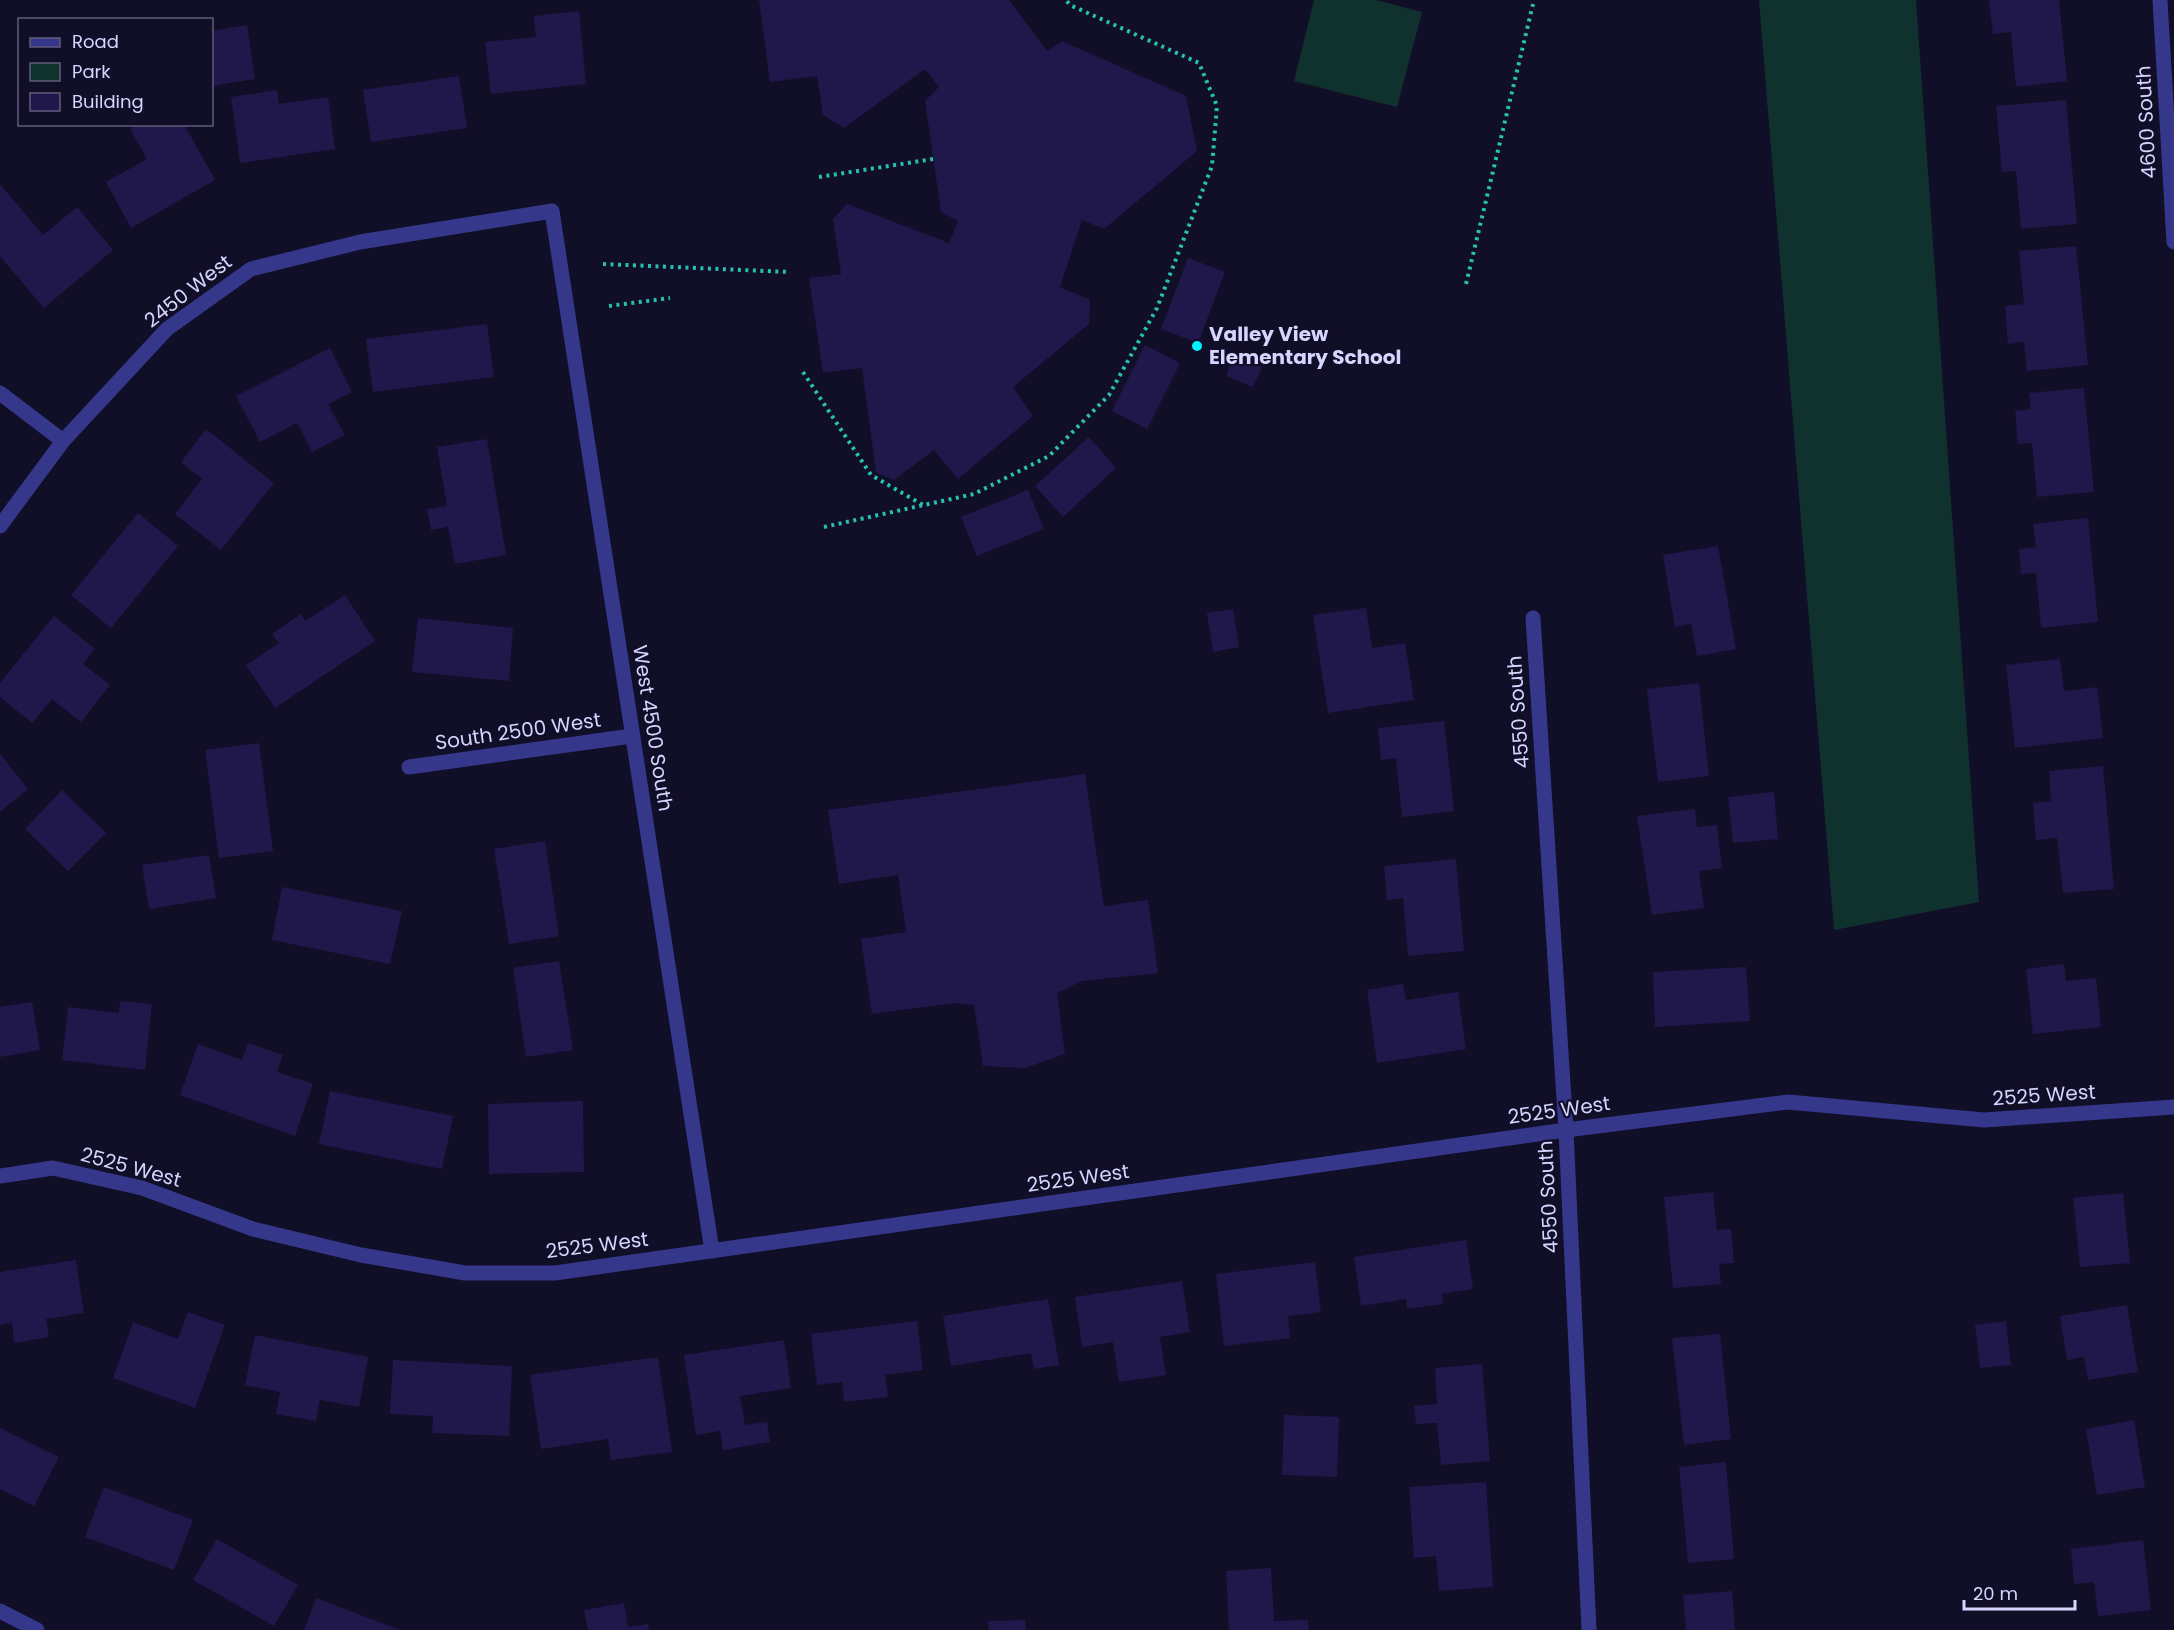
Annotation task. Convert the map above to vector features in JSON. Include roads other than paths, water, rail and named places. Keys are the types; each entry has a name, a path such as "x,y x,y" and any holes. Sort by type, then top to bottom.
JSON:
{"street":[{"name":"4600 South","path":"2160,0 2170,115 2174,242"},
{"name":"2450 West","path":"0,526 63,441 167,329 251,269 360,242 552,211"},
{"name":"West 4500 South","path":"552,211 712,1251"},
{"path":"0,393 63,441"},
{"name":"4550 South","path":"1533,618 1566,1130 1589,1630"},
{"name":"South 2500 West","path":"409,767 633,736"},
{"name":"2525 West","path":"0,1176 53,1168 142,1188 253,1229 361,1255 465,1274 555,1273 1566,1130 1788,1102 1984,1120 2174,1107"},
{"path":"0,1611 37,1630"}],"place":[{"name":"Valley View Elementary School","path":"1197,346"}]}
